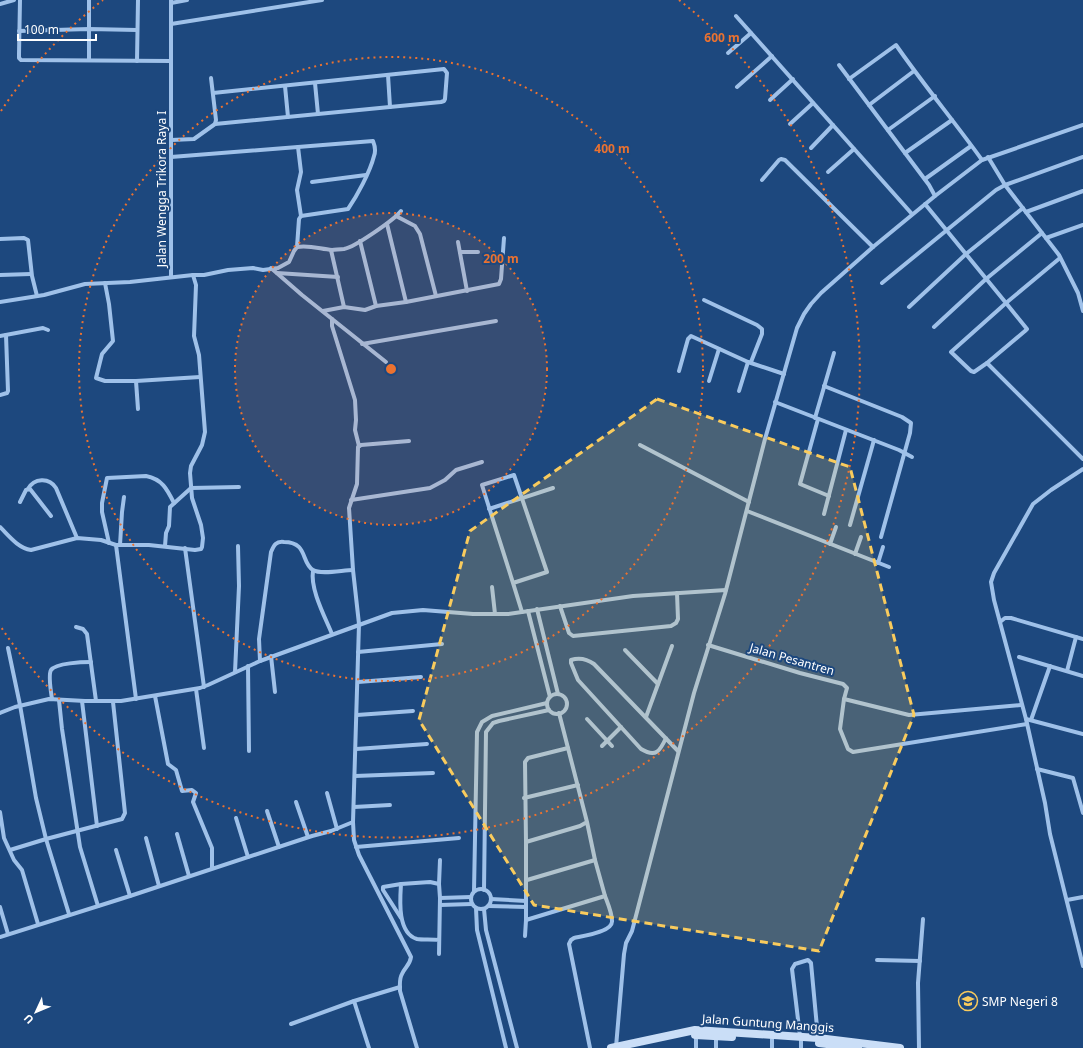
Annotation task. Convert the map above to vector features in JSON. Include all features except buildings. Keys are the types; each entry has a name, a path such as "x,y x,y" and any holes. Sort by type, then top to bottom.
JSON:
{"street":[{"path":"0,4 14,0"},
{"path":"20,0 19,58 21,60 171,61"},
{"path":"89,0 89,60"},
{"path":"137,61 138,0"},
{"path":"171,1 187,0"},
{"path":"171,24 322,0"},
{"name":"Jalan Wengga Trikora Raya I","path":"0,302 37,296 85,284 171,277 171,1"},
{"path":"736,16 912,214"},
{"path":"19,31 89,29 137,30"},
{"path":"728,53 751,33"},
{"path":"849,79 896,45 982,160"},
{"path":"737,87 772,56"},
{"path":"839,65 925,179 935,196"},
{"path":"171,140 194,139 214,124 444,101 447,73 444,69 213,93"},
{"path":"869,105 914,71"},
{"path":"388,75 390,107"},
{"path":"211,78 216,120 214,124"},
{"path":"770,100 793,79"},
{"path":"315,83 318,114"},
{"path":"285,86 288,117"},
{"path":"888,130 935,96"},
{"path":"790,124 813,103"},
{"path":"905,153 952,120"},
{"path":"810,148 833,125"},
{"path":"614,1047 626,943 632,931 678,752 708,645 726,590 765,439 797,328 804,314 821,293 872,247 924,204 982,160 1083,125"},
{"path":"171,157 373,141 375,147 374,156 358,194 348,210 301,216"},
{"path":"925,179 972,146"},
{"path":"171,277 204,275 228,270 253,268 263,270 286,264 298,247 299,219 301,216 297,190 301,172 298,147"},
{"path":"828,172 854,149"},
{"path":"988,157 1005,185 1059,255 1078,293 1083,311"},
{"path":"882,283 996,190 1005,185 1083,157"},
{"path":"762,180 779,160 785,160 872,247"},
{"path":"312,182 366,175"},
{"path":"909,307 966,254 1024,210 1083,191"},
{"path":"924,204 966,254 986,279 1006,303 1027,329 1026,332 986,363 974,372 971,371 951,352 1006,303 1060,258"},
{"path":"298,247 317,246 331,250 345,249 387,224 401,210"},
{"path":"396,216 415,226 420,234 436,296"},
{"path":"387,224 406,302"},
{"path":"1046,238 1083,224"},
{"path":"934,327 986,279 1042,233"},
{"path":"0,239 24,238 28,240 32,274 37,296"},
{"path":"323,311 344,307 365,310 376,306 406,302 499,284 502,279 504,238"},
{"path":"360,240 376,306"},
{"path":"458,242 467,291"},
{"path":"331,250 344,307"},
{"path":"460,252 478,252"},
{"path":"271,268 362,344 386,362"},
{"path":"277,273 338,278"},
{"path":"0,275 32,274"},
{"path":"0,527 20,546 31,550 77,538 101,540 118,545 149,545 201,549 204,545 201,525 190,488 190,469 202,445 205,432 199,355 194,336 196,285 193,275"},
{"path":"104,283 109,304 113,341 102,354 96,378 105,381 136,381 200,377"},
{"path":"704,300 762,329 762,334 749,362 739,391"},
{"path":"332,319 332,326 354,400 356,420 355,430 359,446 356,484 349,508 353,570 359,624 353,822 354,840 364,865 411,957 409,965 402,974 399,983 416,1048"},
{"path":"362,344 496,321"},
{"path":"0,336 43,328 48,330"},
{"path":"0,395 8,391 6,335"},
{"path":"679,371 688,339 691,336 749,362 784,374"},
{"path":"709,381 719,349"},
{"path":"829,496 800,484 824,386 834,353"},
{"path":"986,363 1083,459"},
{"path":"136,381 138,409"},
{"path":"824,386 909,420 912,425 881,537"},
{"path":"776,402 874,440 912,457"},
{"path":"824,514 846,430"},
{"path":"850,525 874,440"},
{"path":"359,446 409,441"},
{"path":"640,445 749,502"},
{"path":"351,500 430,488 445,480 456,470 482,462"},
{"path":"1083,469 1033,504 996,568 991,582 1026,719 1050,834 1083,966"},
{"path":"513,583 547,572 514,475 482,485 522,612"},
{"path":"109,543 102,512 102,503 107,478 153,477 164,485 174,503"},
{"path":"20,502 31,484 36,481 48,480 52,483 77,538"},
{"path":"165,546 166,533 169,526 169,511 171,506 180,500 190,488 239,487"},
{"path":"489,509 553,488"},
{"path":"28,489 33,492 51,516"},
{"path":"124,497 118,545 136,699"},
{"path":"747,511 889,567"},
{"path":"830,544 836,527"},
{"path":"855,554 861,537"},
{"path":"260,661 259,639 270,552 274,545 284,542 295,543 313,571 326,573 332,571 353,570"},
{"path":"236,672 239,586 238,546"},
{"path":"878,563 884,547"},
{"path":"185,548 204,687"},
{"path":"313,571 312,576 314,585 332,634"},
{"path":"492,587 495,614"},
{"path":"0,713 20,705 52,699 113,702 204,687 271,656 392,613 423,610 473,614 508,614 633,596 726,590"},
{"path":"560,606 569,633 573,636 671,626 676,623 678,619 677,593"},
{"path":"537,609 558,694"},
{"path":"528,611 550,697 547,703 549,710"},
{"path":"1000,622 1005,618 1011,618 1083,640"},
{"path":"76,627 83,629 87,634 96,701"},
{"path":"1067,671 1076,637"},
{"path":"358,652 442,644"},
{"name":"Jalan Pesantren","path":"708,645 800,673 843,684 847,688 844,699"},
{"path":"646,717 672,646"},
{"path":"8,648 20,705 36,798 46,839 69,914"},
{"path":"625,650 658,684"},
{"path":"271,656 275,692"},
{"path":"1019,657 1083,676"},
{"path":"540,660 549,658"},
{"path":"666,738 660,751 652,752 641,749 578,680 571,664 572,659 582,658 589,660 594,664 646,717 666,738 678,752"},
{"path":"52,699 50,672 52,668 77,662 91,662"},
{"path":"248,666 249,751"},
{"path":"1031,720 1050,666"},
{"path":"358,682 421,677"},
{"path":"196,688 204,748"},
{"path":"484,890 486,732 493,724 549,710 559,713 565,710 566,703 564,697 558,694 550,697"},
{"path":"155,696 168,764 176,770 182,791 192,790 196,793 193,802 212,848 212,868"},
{"path":"1022,705 909,715 844,699 840,729 848,749 853,752 1027,724"},
{"path":"59,700 80,847 98,906"},
{"path":"82,701 97,826"},
{"path":"10,850 77,830 122,819 125,813 113,702"},
{"path":"474,891 479,889 488,892 491,899 488,906 484,909 476,908 472,904 471,897 474,891 477,732 482,722 492,716 547,703"},
{"path":"357,715 413,711"},
{"path":"514,711 515,718"},
{"path":"559,713 587,822 595,860 612,921 611,926 606,930 574,938 569,944 590,1048"},
{"path":"586,719 612,746"},
{"path":"1026,719 1083,734"},
{"path":"602,746 621,726"},
{"path":"356,749 427,744"},
{"path":"525,936 527,880 524,798 525,762 526,760 568,748"},
{"path":"1037,769 1073,778 1083,813"},
{"path":"355,776 433,773"},
{"path":"524,798 578,786"},
{"path":"327,793 337,829"},
{"path":"296,802 308,837"},
{"path":"354,807 390,805"},
{"path":"267,811 279,847"},
{"path":"0,812 4,838 14,860 22,870 38,924"},
{"path":"236,818 248,857"},
{"path":"0,937 308,837 337,829 353,822"},
{"path":"526,842 580,826 587,822"},
{"path":"177,834 189,876"},
{"path":"146,838 159,886"},
{"path":"356,847 459,838"},
{"path":"116,850 130,896"},
{"path":"439,954 440,860"},
{"path":"527,880 595,860"},
{"path":"439,884 430,882 388,885 383,887 383,890 401,918 407,931 417,939 439,940"},
{"path":"401,884 401,918"},
{"path":"526,920 605,896"},
{"path":"440,898 471,897"},
{"path":"1067,900 1083,897"},
{"path":"491,899 526,901"},
{"path":"440,906 472,904"},
{"path":"488,906 526,907"},
{"path":"0,907 8,934"},
{"path":"476,908 477,930 506,1048"},
{"path":"484,909 486,930 517,1048"},
{"path":"919,1048 918,983 923,919"},
{"path":"800,1042 792,969 795,964 808,960 811,963 818,1038"},
{"path":"877,960 920,961"},
{"path":"292,1024 354,1001 400,987"},
{"path":"354,1001 369,1048"},
{"name":"Jalan Guntung Manggis","path":"614,1047 695,1030 800,1042 818,1038 900,1048"},
{"path":"696,1035 696,1048"},
{"name":"Jalan Guntung Manggis","path":"632,1048 696,1035 772,1039 858,1048"},
{"path":"716,1037 716,1048"},
{"path":"772,1039 772,1048"}],"highlighted area":[{"path":"657,399 850,467 914,715 819,951 534,905 419,720 470,531"}],"place":[{"name":"SMP Negeri 8","path":"968,1001"}]}
